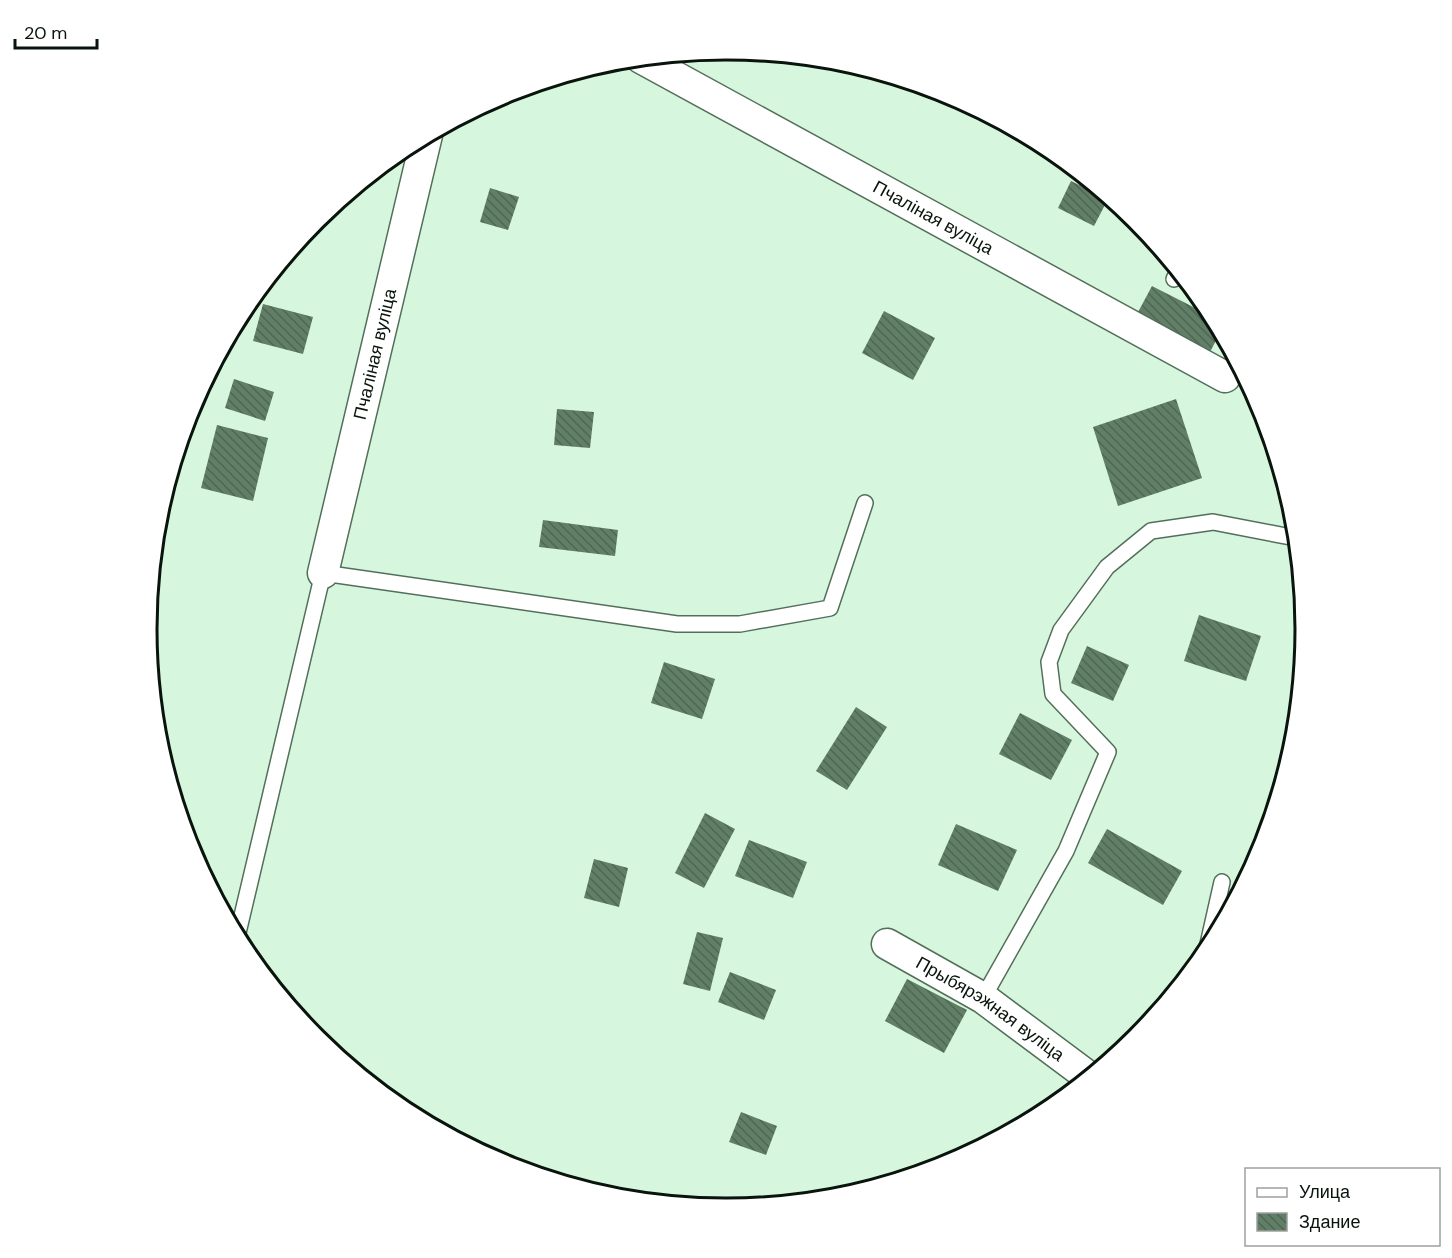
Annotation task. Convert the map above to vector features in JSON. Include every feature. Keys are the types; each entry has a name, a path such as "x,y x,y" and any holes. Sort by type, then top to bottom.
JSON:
{"street":[{"name":"Пчаліная вуліца","path":"653,65 1225,377"},
{"name":"Пчаліная вуліца","path":"323,573 424,147"},
{"name":"Прыбярэжная вуліца","path":"887,944 983,998 1082,1072"}],"lane":[{"path":"240,925 323,573 677,624 740,624 830,608 865,503"},
{"path":"983,998 1066,851 1108,752 1053,694 1049,662 1061,630 1107,567 1151,531 1213,522 1287,536"},
{"path":"1213,924 1222,882"}],"building":[{"path":"1071,181 1083,187 1105,205 1094,226 1058,208"},
{"path":"490,188 519,197 508,230 480,222"},
{"path":"1152,286 1195,308 1216,340 1210,352 1137,314"},
{"path":"263,304 313,317 303,354 253,341"},
{"path":"884,311 935,338 913,380 862,353"},
{"path":"234,379 274,392 265,421 225,408"},
{"path":"1176,399 1202,478 1118,506 1093,427"},
{"path":"557,409 594,412 590,448 554,445"},
{"path":"217,425 268,438 253,501 201,488"},
{"path":"543,520 618,530 615,556 539,547"},
{"path":"1199,615 1261,636 1246,681 1184,661"},
{"path":"1087,646 1129,665 1113,701 1071,683"},
{"path":"664,662 715,679 702,719 651,703"},
{"path":"856,707 887,727 847,790 816,771"},
{"path":"1020,713 1072,740 1051,780 999,754"},
{"path":"705,813 735,829 704,888 675,873"},
{"path":"956,824 1017,850 998,891 938,865"},
{"path":"1107,829 1182,871 1163,905 1088,863"},
{"path":"749,840 807,862 793,898 735,876"},
{"path":"594,859 628,868 619,907 584,898"},
{"path":"697,932 723,938 710,991 683,984"},
{"path":"730,972 776,990 764,1020 718,1002"},
{"path":"907,979 967,1010 944,1053 885,1021"},
{"path":"741,1112 777,1126 766,1155 729,1142"}]}
